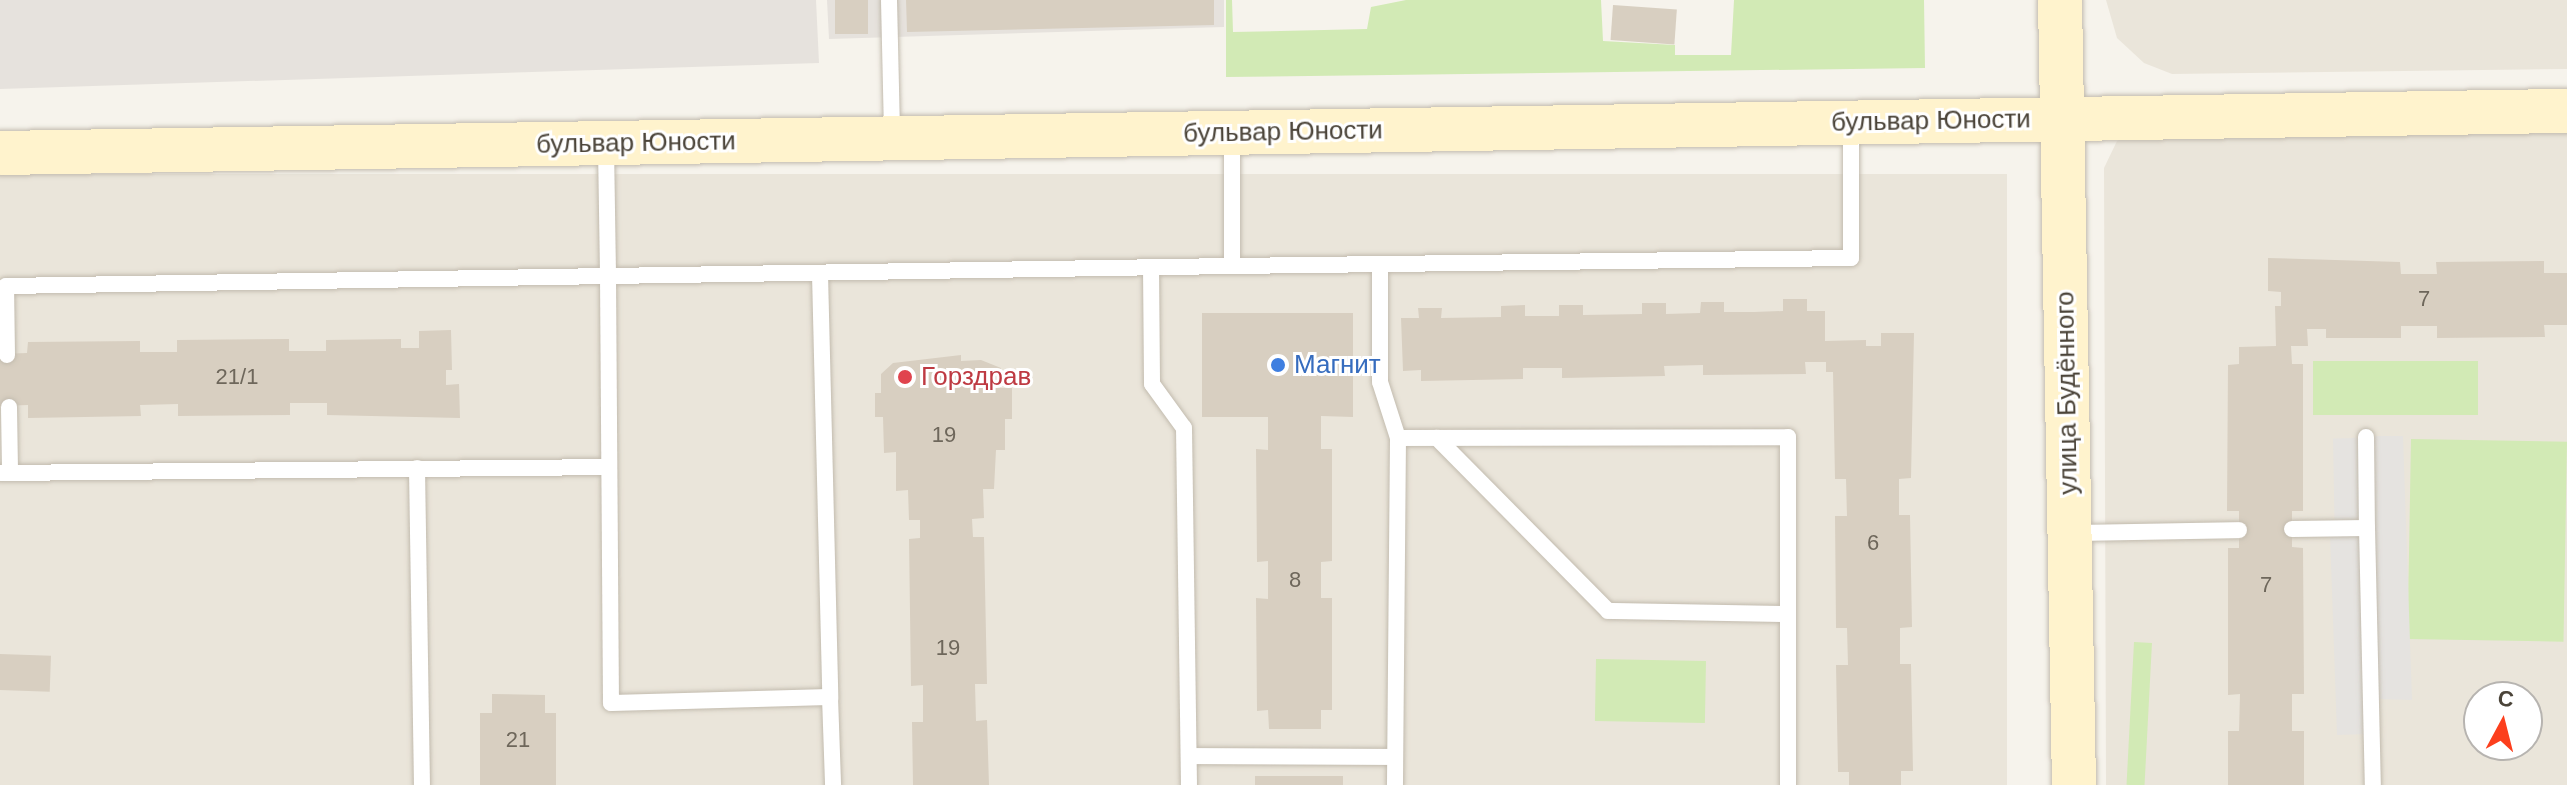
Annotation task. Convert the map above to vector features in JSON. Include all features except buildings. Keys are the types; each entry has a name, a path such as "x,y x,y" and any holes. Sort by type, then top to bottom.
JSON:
{"street":[{"name":"улица Будённого","path":"2060,0 2074,785"},
{"name":"бульвар Юности","path":"0,153 2567,111"}],"lane":[{"path":"889,0 892,139"},
{"path":"7,355 6,286 1851,258 1851,122"},
{"path":"1231,133 1232,266"},
{"path":"606,143 611,703 830,697"},
{"path":"1380,264 1380,382 1398,438 1395,785"},
{"path":"1151,267 1152,384 1184,428 1189,785"},
{"path":"820,274 833,785"},
{"path":"9,407 5,473 609,467"},
{"path":"1398,438 1788,437 1788,785"},
{"path":"2366,437 2373,785"},
{"path":"1437,438 1608,611 1788,614"},
{"path":"417,468 422,785"},
{"path":"2292,529 2367,528"},
{"path":"2069,533 2239,530"},
{"path":"1189,756 1395,757"}],"shaded area":[{"path":"0,0 816,0 819,63 0,89"},
{"path":"827,0 1224,0 1224,27 829,39"},
{"path":"2106,0 2567,0 2567,69 2172,74 2144,63 2117,38"},
{"path":"2567,117 2567,785 2106,785 2104,168 2117,141 2141,125"},
{"path":"0,174 2007,174 2007,785 0,785"},
{"path":"2373,436 2403,436 2412,700 2377,699"},
{"path":"2333,438 2360,438 2361,523 2334,523"},
{"path":"2361,534 2368,734 2337,735 2330,535"}],"green space":[{"path":"1226,0 1232,0 1233,32 1367,29 1371,7 1406,0 1601,0 1603,41 1675,45 1675,55 1731,55 1734,0 1924,0 1925,68 1226,77"},
{"path":"2313,361 2478,361 2478,415 2313,415"},
{"path":"2411,439 2567,442 2563,642 2408,639"},
{"path":"2134,642 2152,643 2145,785 2127,785"},
{"path":"1596,659 1706,661 1705,723 1595,721"}],"place":[{"name":"Магнит","path":"1278,365"},
{"name":"Горздрав","path":"905,377"}]}
